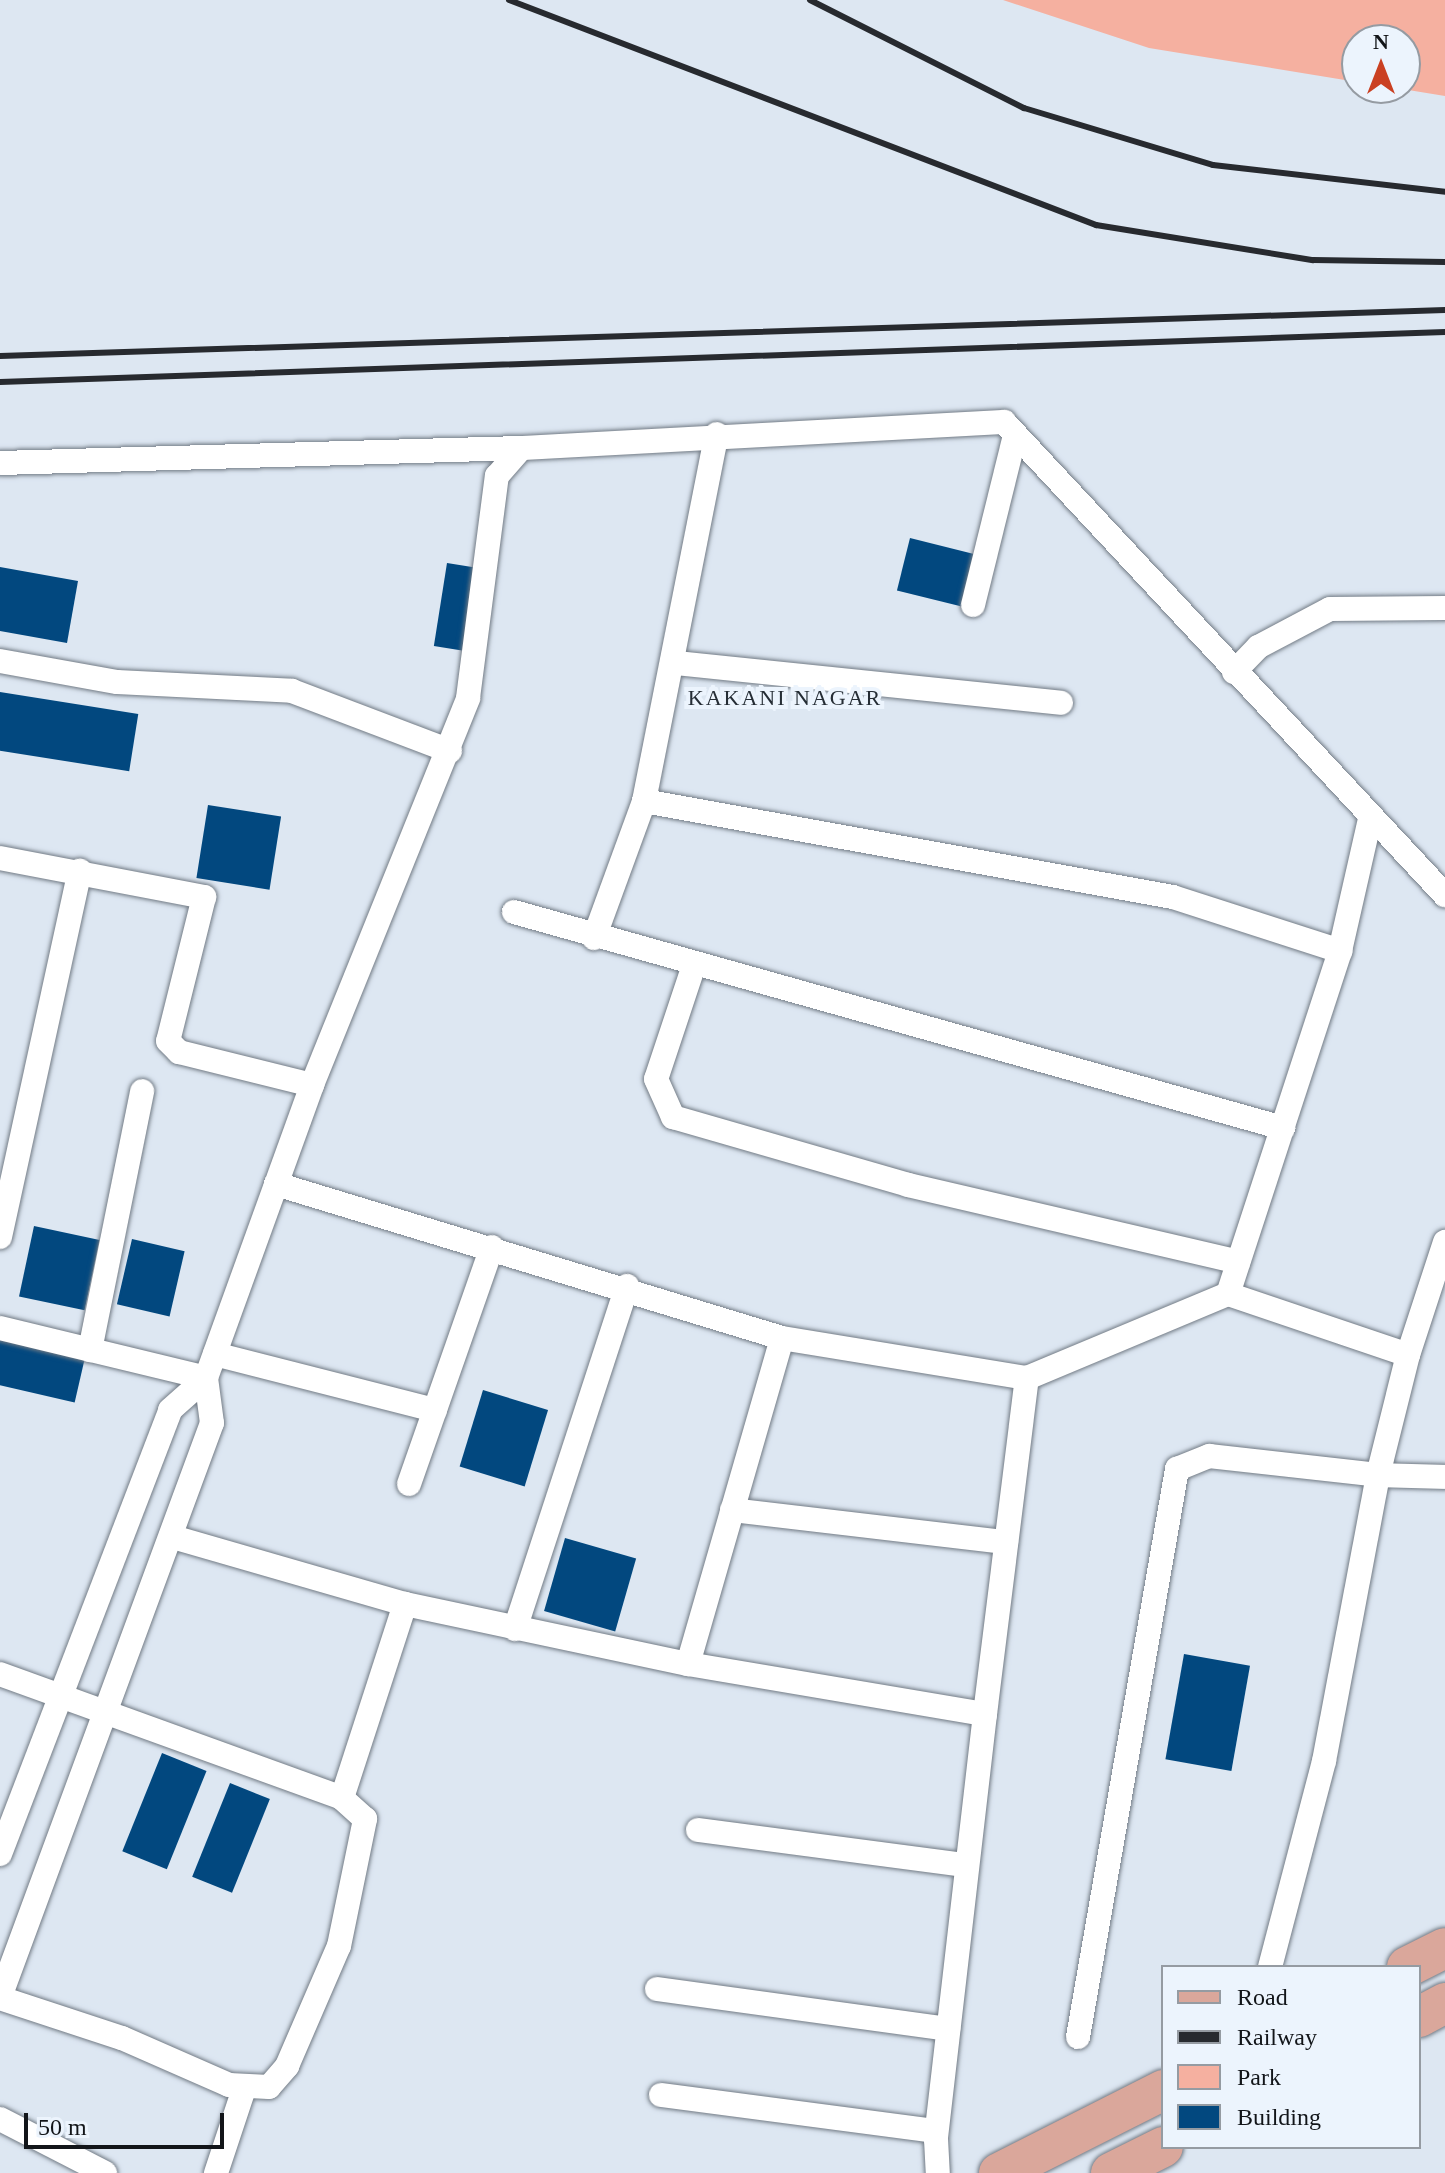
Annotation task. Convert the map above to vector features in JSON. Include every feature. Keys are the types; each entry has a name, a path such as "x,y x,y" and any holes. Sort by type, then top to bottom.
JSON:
{"main road":[{"path":"1411,1965 1445,1948"},
{"path":"1421,2016 1445,2003"},
{"path":"999,2173 1161,2091"},
{"path":"1111,2173 1161,2148"}],"street":[{"path":"0,463 521,448 717,434 1004,422 1370,819 1445,895"},
{"path":"594,938 644,801 676,663 717,434"},
{"path":"973,605 1015,435"},
{"path":"0,1854 170,1410 206,1378 312,1085 450,751 480,647 497,476 521,448"},
{"path":"1234,672 1258,647 1330,609 1445,608"},
{"path":"0,661 117,682 292,691 450,751"},
{"path":"676,663 1061,703"},
{"path":"644,801 1173,897 1340,951"},
{"path":"1228,1294 1340,951 1370,819"},
{"path":"0,858 204,897 169,1031 179,1052 312,1085"},
{"path":"0,1237 80,871"},
{"path":"514,912 594,938 1283,1128"},
{"path":"694,965 656,1079 673,1117 908,1185 1238,1262"},
{"path":"90,1350 142,1091"},
{"path":"276,1184 627,1286 782,1338 1027,1378 1228,1294 1408,1355"},
{"path":"1271,1965 1324,1761 1378,1475 1408,1355 1441,1268 1445,1242"},
{"path":"409,1484 492,1247"},
{"path":"515,1629 627,1286"},
{"path":"0,1328 206,1378"},
{"path":"688,1664 782,1338"},
{"path":"215,1354 435,1410"},
{"path":"0,1674 105,1707 197,1751 342,1798 365,1819 339,1946 287,2066 269,2087 244,2089 0,1997 105,1707 173,1537 212,1423 206,1378"},
{"path":"938,2173 936,2131 965,1865 1027,1378"},
{"path":"1078,2037 1177,1469 1209,1456 1378,1475 1445,1477"},
{"path":"732,1510 1006,1542"},
{"path":"173,1537 405,1604 515,1629 688,1664 985,1714"},
{"path":"342,1798 405,1604"},
{"path":"698,1830 965,1865"},
{"path":"657,1989 948,2029"},
{"path":"216,2173 244,2089"},
{"path":"661,2095 936,2131"},
{"path":"0,2119 105,2173"}],"green space":[{"path":"1003,0 1445,0 1445,96 1421,92 1421,24 1341,24 1341,79 1149,48"}],"building":[{"path":"910,538 981,556 968,608 897,590"},
{"path":"447,563 477,568 463,651 434,646"},
{"path":"0,567 78,581 67,643 0,631"},
{"path":"0,692 138,714 129,771 0,751"},
{"path":"208,805 281,817 270,890 196,878"},
{"path":"34,1226 100,1240 85,1310 19,1296"},
{"path":"132,1239 185,1251 170,1316 117,1304"},
{"path":"0,1339 85,1359 75,1402 0,1385"},
{"path":"483,1390 548,1410 525,1486 460,1467"},
{"path":"565,1538 636,1558 615,1631 544,1611"},
{"path":"1184,1654 1250,1666 1231,1771 1165,1759"},
{"path":"162,1753 207,1771 167,1869 122,1851"},
{"path":"230,1783 270,1799 232,1893 192,1877"}],"railway":[{"path":"509,0 1096,225 1313,260 1445,262"},
{"path":"810,0 1024,108 1213,165 1445,192"},
{"path":"0,356 1445,310"},
{"path":"0,382 1445,332"}],"district":[{"name":"KAKANI NAGAR","path":"785,698"}]}
